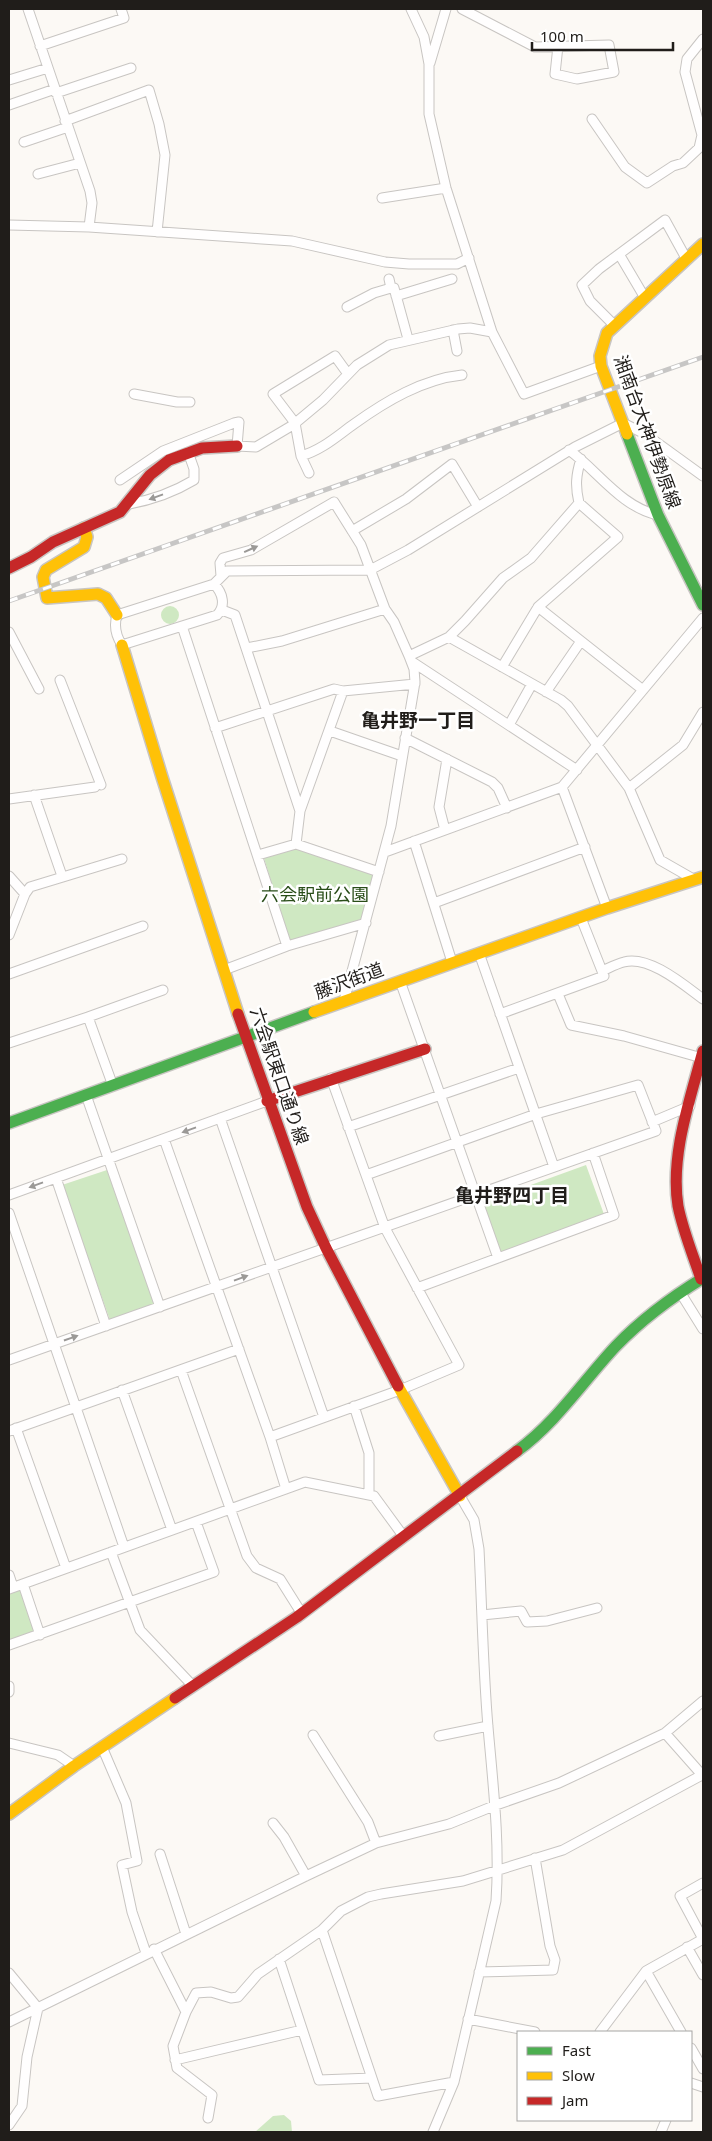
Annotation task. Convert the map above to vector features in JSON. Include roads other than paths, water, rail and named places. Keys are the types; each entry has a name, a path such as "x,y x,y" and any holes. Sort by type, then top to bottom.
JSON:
{"main road":[{"name":"湘南台大神伊勢原線","path":"703,244 614,325 602,343 600,356 601,366 658,515 703,605"},
{"path":"9,568 31,557 53,542 120,512 129,504 152,473 177,456 201,447 215,445 237,446"},
{"path":"84,528 87,538 84,546 46,570 43,577 47,598 98,594 106,598 117,615"},
{"name":"六会駅東口通り線","path":"122,645 246,1038 267,1101 307,1207 326,1248 400,1390 460,1496"},
{"name":"藤沢街道","path":"9,1123 452,962 607,908 699,879"},
{"path":"267,1101 331,1078 425,1049"},
{"path":"9,1814 74,1766 302,1614 460,1496 522,1448 563,1407 617,1345 639,1324 680,1292 702,1278 685,1230 677,1194 678,1164 702,1055"}],"street":[{"path":"28,9 90,191 92,203 89,227"},
{"path":"40,46 124,18 121,9"},
{"path":"411,9 424,38 430,64 429,114 446,188 492,332 524,394 601,366"},
{"path":"430,64 446,9"},
{"path":"462,9 535,47 558,46 608,45 614,72 577,79 555,74 558,46"},
{"path":"592,119 625,167 647,183 673,166 683,163 699,148 702,135 685,72 687,59 703,39"},
{"path":"9,80 48,68"},
{"path":"9,105 131,68"},
{"path":"24,142 149,90 159,124 165,155 157,232"},
{"path":"38,174 80,163"},
{"path":"382,198 446,188"},
{"path":"614,325 590,301 582,285 599,269 665,220 687,260"},
{"path":"9,226 89,227 292,241 385,262 457,264 469,258"},
{"path":"619,254 645,298"},
{"path":"346,306 374,293 392,288 452,279"},
{"path":"392,288 408,339"},
{"path":"120,480 163,451 239,422 237,446 256,446 295,423 323,400 348,374 375,352 389,345 408,339 453,330 470,328 492,332"},
{"path":"453,330 457,351"},
{"path":"309,473 301,456 295,423 273,394 335,356 348,374"},
{"path":"301,456 322,446 368,414 402,394 431,381 462,375"},
{"path":"134,394 177,402 190,402"},
{"path":"214,584 219,589 223,604 222,610 217,615 122,645 116,631 117,615 214,584 227,571 370,570 478,507 569,450 623,422 645,434 703,476"},
{"path":"569,450 581,459 607,486 638,506 658,515"},
{"path":"129,504 146,501 181,488 194,480 194,469 188,452"},
{"path":"502,667 538,607 618,537 579,503 576,481 581,459"},
{"path":"352,531 406,499 452,464 478,507"},
{"path":"222,576 220,563 223,558 251,550 334,502 361,545 386,609 394,622 414,669 415,684 391,826 344,1001"},
{"path":"410,659 449,637 503,578 531,558 579,503"},
{"path":"538,607 643,690"},
{"path":"247,648 282,641 386,609"},
{"path":"222,610 234,614 247,648 300,811"},
{"path":"384,852 562,787 703,618"},
{"path":"182,626 287,946"},
{"path":"9,632 39,688"},
{"path":"449,637 568,706 629,788 660,860 699,879"},
{"path":"546,692 581,641"},
{"path":"410,659 577,770"},
{"path":"9,800 98,786 60,680"},
{"path":"215,728 334,689 343,691 415,684"},
{"path":"509,725 532,684"},
{"path":"296,844 300,811 343,691"},
{"path":"629,788 683,745 703,712"},
{"path":"330,731 402,756"},
{"path":"406,738 492,782 498,788 507,808"},
{"path":"445,830 438,807 448,759"},
{"path":"562,787 607,908"},
{"path":"34,795 62,876"},
{"path":"414,841 452,962"},
{"path":"258,855 296,844 380,872"},
{"path":"434,903 584,848"},
{"path":"9,935 24,894 30,888 62,876 122,859"},
{"path":"9,876 24,894"},
{"path":"500,1014 604,976 581,918"},
{"path":"224,970 287,946 366,923"},
{"path":"9,974 143,926"},
{"path":"479,953 554,1167"},
{"path":"602,971 624,962 634,961 665,972 703,999"},
{"path":"400,981 498,1258"},
{"path":"9,1043 163,990"},
{"path":"558,994 571,1025 702,1055"},
{"path":"88,1017 113,1086"},
{"path":"348,1127 520,1068"},
{"path":"270,1437 400,1390 459,1365 385,1228 331,1078"},
{"path":"9,1360 656,1132 638,1085 536,1114 366,1175"},
{"path":"86,1095 160,1306"},
{"path":"9,1195 267,1101"},
{"path":"652,1122 690,1106"},
{"path":"220,1118 324,1417"},
{"path":"164,1139 270,1437 286,1489"},
{"path":"417,1288 614,1216 593,1154"},
{"path":"56,1178 106,1326"},
{"path":"9,1213 124,1547"},
{"path":"680,1292 703,1329"},
{"path":"66,1568 13,1430 239,1349"},
{"path":"181,1370 251,1563 256,1568 280,1579 302,1614"},
{"path":"122,1390 172,1530"},
{"path":"354,1406 369,1453 369,1494"},
{"path":"9,1575 11,1588 305,1482 374,1496 404,1537"},
{"path":"433,2132 454,2082 496,1901 498,1871 496,1805 488,1726 479,1549 474,1520 460,1496"},
{"path":"9,1645 214,1572 196,1522"},
{"path":"111,1552 140,1630 193,1686"},
{"path":"23,1584 40,1635"},
{"path":"482,1615 521,1611 527,1622 548,1621 596,1608"},
{"path":"9,1686 9,1692"},
{"path":"9,2022 150,1951 376,1843 449,1824 496,1805 560,1783 665,1734 703,1701"},
{"path":"439,1736 488,1726"},
{"path":"208,2118 212,2095 176,2068 173,2046 186,2012 196,1994 211,1992 232,1998 238,1997 258,1974 322,1930 341,1911 368,1897 463,1881 563,1850 703,1776 665,1734"},
{"path":"313,1735 364,1814 376,1843"},
{"path":"9,1743 58,1756 74,1766"},
{"path":"102,1747 126,1803 137,1862 122,1865 132,1912 150,1951 186,2012"},
{"path":"273,1823 284,1837 306,1876"},
{"path":"160,1854 186,1934"},
{"path":"479,1972 553,1970 555,1960 550,1946 535,1858"},
{"path":"601,2031 646,1972 686,1947 703,1939 680,1896 703,1883"},
{"path":"322,1930 378,2096 454,2082"},
{"path":"686,1947 703,1975"},
{"path":"279,1959 319,2080 372,2078"},
{"path":"646,1972 680,2031"},
{"path":"9,1973 38,2008"},
{"path":"9,2125 22,2106 27,2057 38,2008"},
{"path":"468,2019 530,2031"},
{"path":"176,2060 302,2030"},
{"path":"692,2050 703,2069"}],"railway":[{"path":"9,601 703,357"}],"district":[{"name":"亀井野一丁目","path":"418,720"},
{"name":"亀井野四丁目","path":"512,1195"}],"park label":[{"name":"六会駅前公園","path":"315,895"}]}
